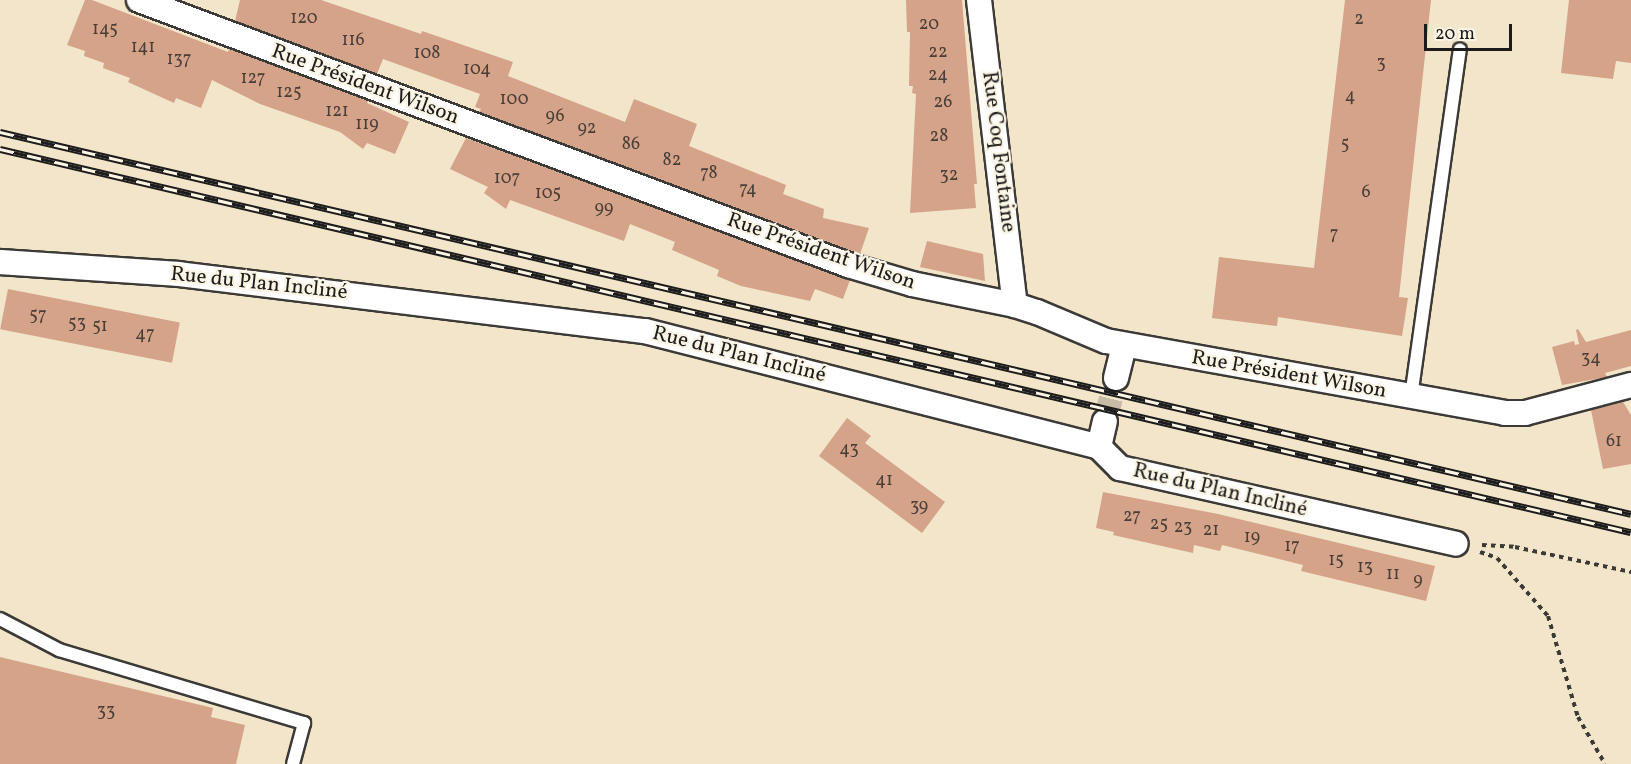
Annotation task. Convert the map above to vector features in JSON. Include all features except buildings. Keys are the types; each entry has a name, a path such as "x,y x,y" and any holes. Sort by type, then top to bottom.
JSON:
{"street":[{"name":"Rue Président Wilson","path":"139,0 865,272 1015,305 1106,341 1505,413 1525,413 1631,385"},
{"name":"Rue Coq Fontaine","path":"979,0 1015,305"},
{"name":"Rue du Plan Incliné","path":"0,262 179,274 645,331 1099,447 1120,468 1456,544"},
{"path":"1116,378 1124,345"},
{"path":"1099,447 1105,422"}],"lane":[{"path":"1411,397 1460,49"},
{"path":"0,619 58,650 304,723 293,764"}],"path":[{"path":"1456,544 1515,547 1631,572"},
{"path":"1456,544 1497,558 1548,616 1578,717 1605,764"}],"tunnel":[{"path":"1105,422 1116,378"}],"railway":[{"path":"0,132 1631,514"},
{"path":"0,149 1631,532"}]}
